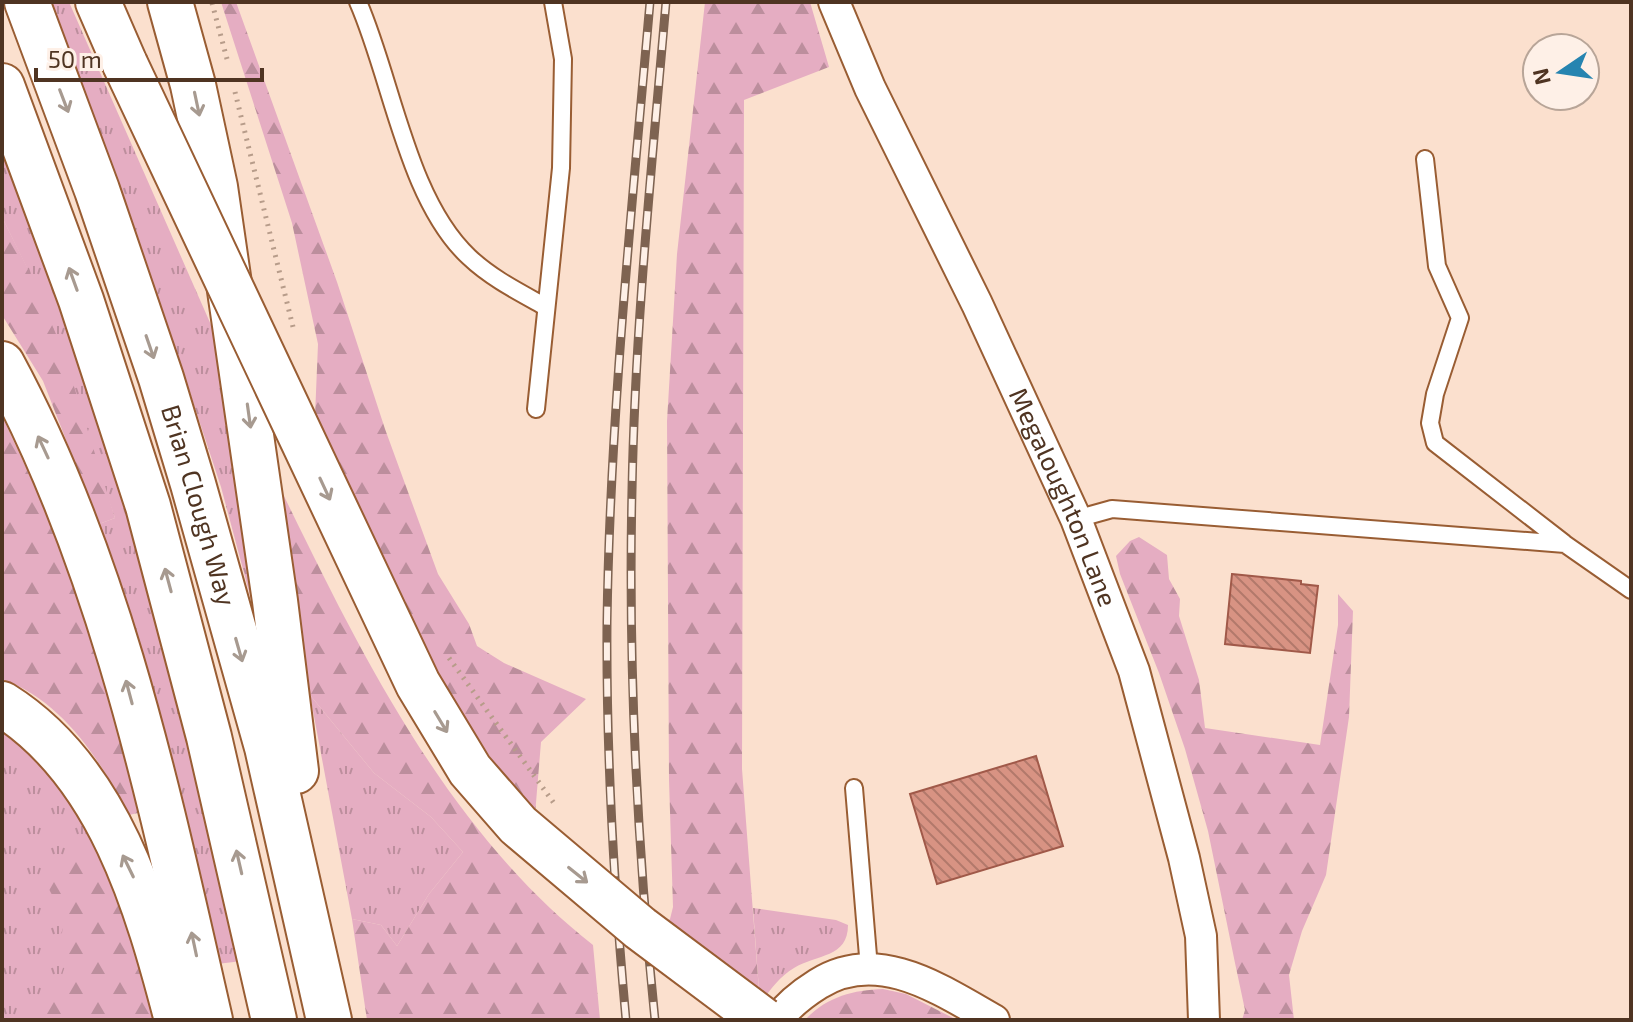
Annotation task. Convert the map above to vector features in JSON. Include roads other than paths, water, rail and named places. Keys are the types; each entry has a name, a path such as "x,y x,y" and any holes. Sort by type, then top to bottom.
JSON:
{"highway":[{"name":"Brian Clough Way","path":"27,2 97,190 161,378 193,484 267,747 328,1018"},
{"path":"98,2 418,684 470,770 518,825 640,928 763,1020"},
{"path":"170,2 193,85 215,187 275,601 328,1018"},
{"name":"Brian Clough Way","path":"2,86 81,300 148,506 209,737 274,1020"},
{"path":"2,364 70,510 123,667 193,938 210,1020"},
{"path":"2,704 46,738 80,780 102,815 132,875 156,940 177,1020"}],"street":[{"name":"Megaloughton Lane","path":"834,2 870,88 977,304 1076,519 1134,671 1184,858 1201,936 1204,1020"},
{"path":"777,1020 790,1004 824,980 839,973 869,968 909,976 994,1020"}],"lane":[{"path":"358,2 419,181 435,214 468,256 491,275 546,307"},
{"path":"536,409 561,168 563,59 553,2"},
{"path":"1425,159 1437,266 1460,318 1435,394 1430,423 1435,443 1565,544 1631,590"},
{"path":"1076,519 1112,509 1565,544"},
{"path":"854,788 869,968"}],"railway":[{"path":"626,1020 612,821 607,622 617,389 650,2"},
{"path":"655,1020 635,755 631,556 640,307 666,2"}]}
